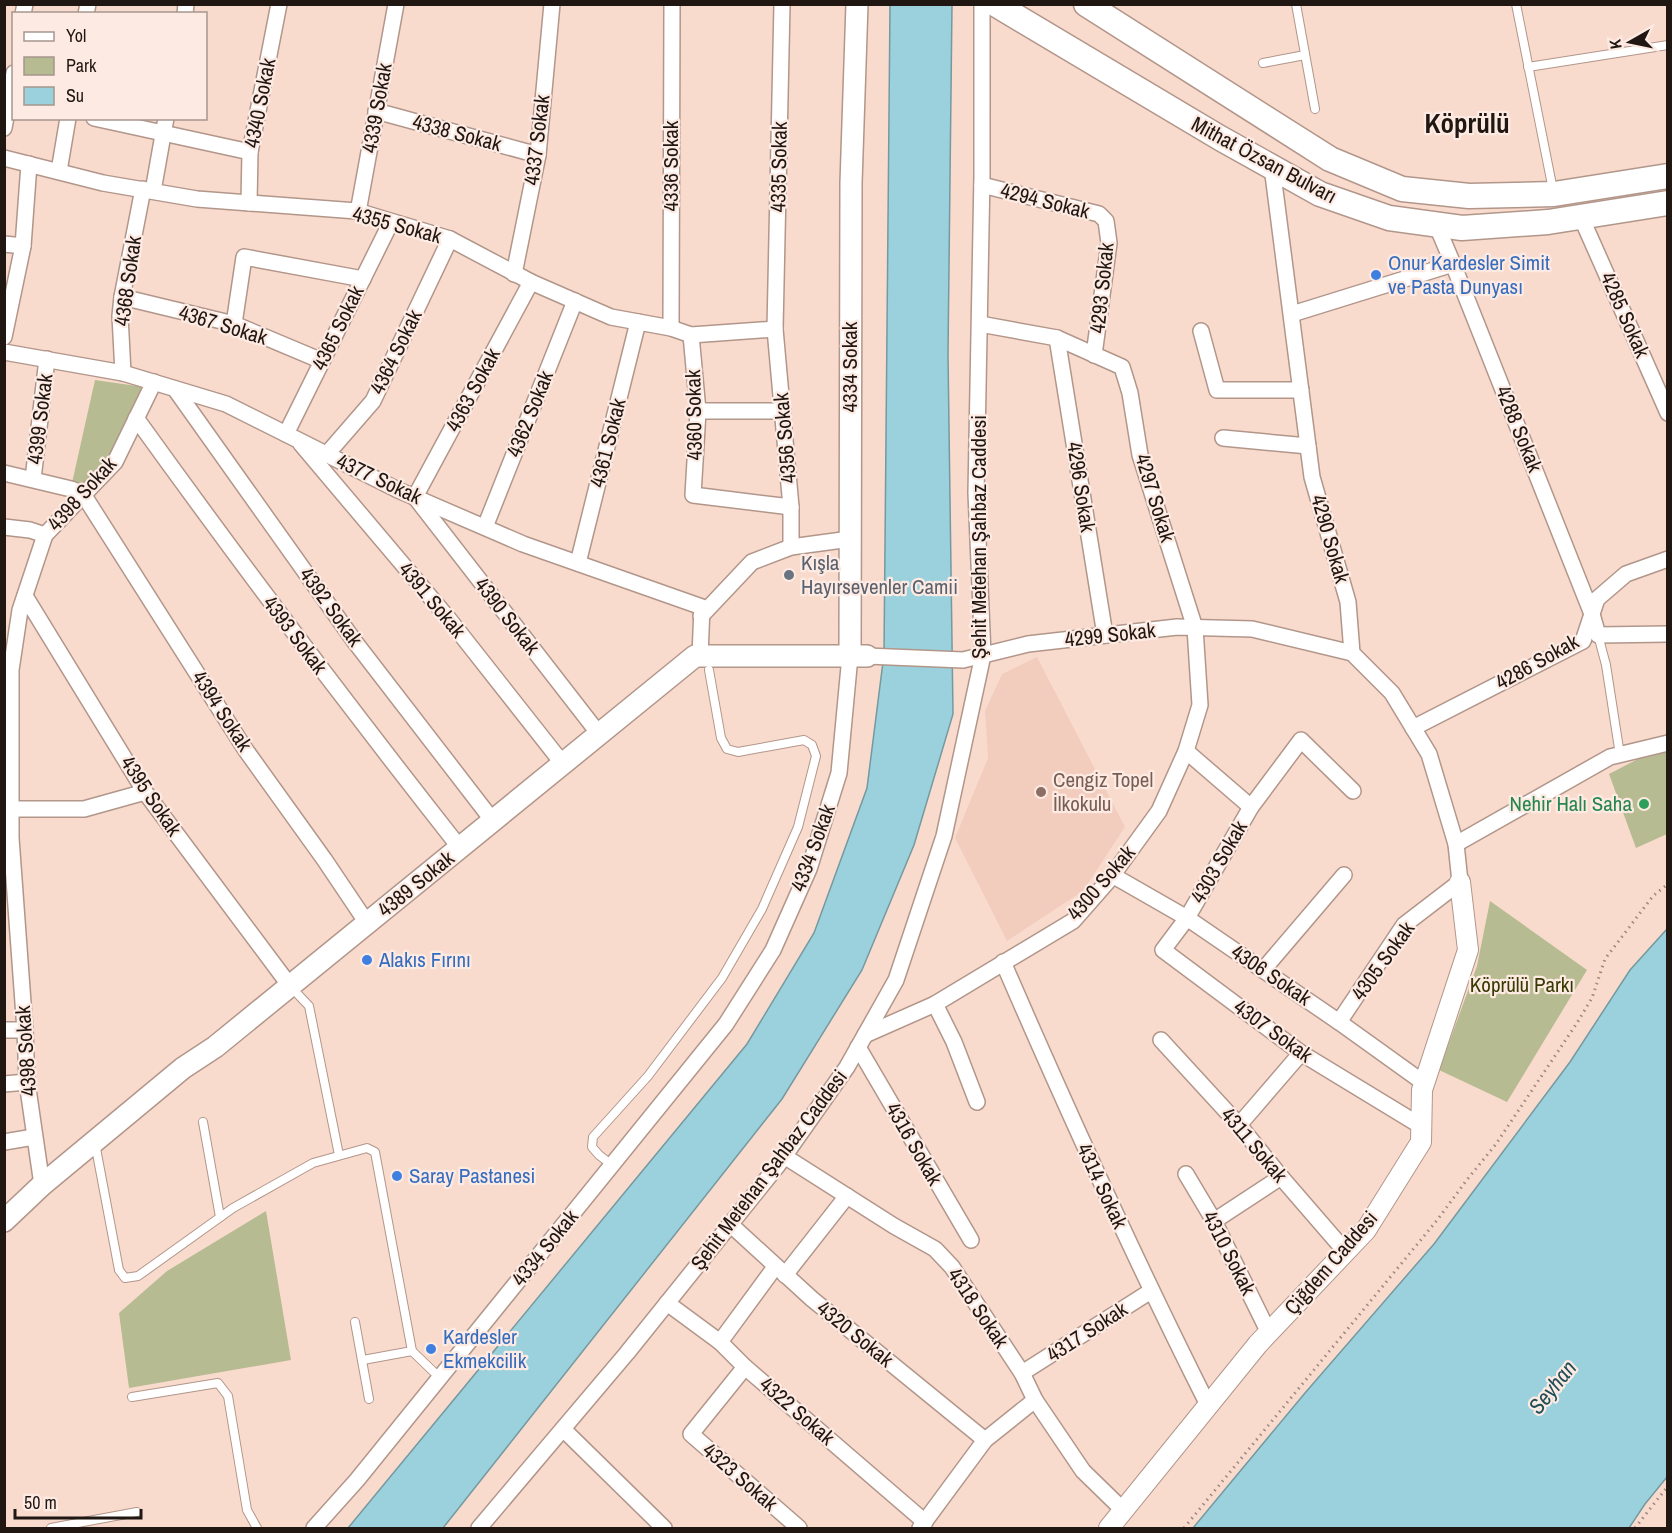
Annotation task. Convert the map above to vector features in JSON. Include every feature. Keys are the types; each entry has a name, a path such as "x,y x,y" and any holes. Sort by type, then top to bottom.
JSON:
{"main road":[{"name":"4334 Sokak","path":"857,4 851,183 850,539 859,656"},
{"name":"Mithat Özsan Bulvarı","path":"995,4 1320,194 1389,218 1462,228 1548,222 1668,203"},
{"name":"Mithat Özsan Bulvarı","path":"1086,4 1330,159 1402,189 1469,196 1554,194 1668,176"},
{"path":"1098,4 1119,25"},
{"name":"4389 Sokak","path":"4,1221 42,1185 183,1068 215,1047 695,656 704,663"},
{"path":"704,663 859,656"}],"street":[{"name":"4340 Sokak","path":"249,203 250,152 279,4"},
{"name":"4339 Sokak","path":"358,212 396,4"},
{"name":"4337 Sokak","path":"514,274 538,155 552,4"},
{"name":"4336 Sokak","path":"671,328 672,4"},
{"name":"4335 Sokak","path":"775,329 782,4"},
{"name":"Şehit Metehan Şahbaz Caddesi","path":"480,1528 730,1224 784,1156 847,1067 896,980 944,836 983,655 976,493 982,185 982,4"},
{"path":"4,128 12,84"},
{"name":"4338 Sokak","path":"376,111 538,155"},
{"path":"58,171 68,120"},
{"path":"103,120 250,152"},
{"name":"4368 Sokak","path":"123,373 120,316 122,297 166,120"},
{"name":"4355 Sokak","path":"4,158 103,183 197,199 358,212 450,239 514,274 611,317 671,328 691,335 775,329"},
{"path":"4,337 23,246 29,164"},
{"name":"4290 Sokak","path":"1272,167 1312,477 1348,602 1352,653"},
{"name":"4294 Sokak","path":"982,185 1099,214 1106,221"},
{"name":"4285 Sokak","path":"1581,217 1668,413"},
{"name":"4293 Sokak","path":"1094,355 1109,243 1106,221"},
{"name":"4365 Sokak","path":"291,436 322,361 391,222"},
{"name":"4288 Sokak","path":"1436,224 1592,614 1598,635"},
{"name":"4364 Sokak","path":"327,454 373,400 450,239"},
{"path":"4,244 23,246"},
{"path":"234,324 244,257 363,279"},
{"path":"1292,314 1453,264"},
{"name":"4363 Sokak","path":"416,497 531,282"},
{"name":"4367 Sokak","path":"122,297 234,324 322,361"},
{"name":"4362 Sokak","path":"485,527 575,301"},
{"name":"4361 Sokak","path":"578,563 638,322"},
{"path":"980,324 1057,338 1094,355"},
{"name":"4356 Sokak","path":"775,329 791,507 791,547"},
{"path":"1201,331 1217,390 1301,390"},
{"name":"4360 Sokak","path":"691,335 698,411 693,495 791,507"},
{"name":"4296 Sokak","path":"1057,338 1105,635"},
{"name":"4377 Sokak","path":"4,352 123,373 225,404 416,497 523,544 702,607 701,616"},
{"name":"4297 Sokak","path":"1094,355 1122,367 1130,393 1140,455 1195,628"},
{"name":"4399 Sokak","path":"33,479 46,359"},
{"name":"4398 Sokak","path":"42,1185 27,1082 25,1030 11,949 8,838 11,809 8,670 23,603 45,535 115,462 154,382"},
{"name":"4392 Sokak","path":"175,389 355,642 493,821"},
{"path":"698,411 783,411"},
{"name":"4393 Sokak","path":"136,418 250,575 460,848"},
{"name":"4391 Sokak","path":"291,436 448,618 563,764"},
{"path":"1223,438 1308,446"},
{"path":"4,473 83,494"},
{"name":"4394 Sokak","path":"83,494 245,749 367,923"},
{"name":"4390 Sokak","path":"416,497 599,734"},
{"path":"4,527 30,530 45,535"},
{"path":"704,663 701,616 752,562 791,547 850,539"},
{"name":"4286 Sokak","path":"1413,728 1583,641 1597,599 1626,574 1668,559"},
{"path":"4,609 23,603"},
{"name":"4395 Sokak","path":"23,603 145,792 290,986"},
{"name":"4299 Sokak","path":"859,656 963,660 1028,644 1177,627 1252,629 1352,653"},
{"name":"4300 Sokak","path":"862,1041 935,1004 1073,921 1113,875 1159,811 1186,751 1200,705 1195,628"},
{"path":"1598,635 1668,634"},
{"path":"1352,653 1392,693 1429,754 1456,844 1460,882"},
{"name":"4334 Sokak","path":"314,1528 357,1480 726,1024 773,950 809,869 839,773 859,656"},
{"name":"4303 Sokak","path":"1187,918 1251,807 1301,740 1353,791"},
{"path":"1456,844 1610,757 1668,743"},
{"path":"1186,751 1251,807"},
{"path":"11,809 84,809 145,792"},
{"name":"4306 Sokak","path":"1113,875 1187,918 1424,1083"},
{"path":"1263,970 1344,875"},
{"name":"4305 Sokak","path":"1339,1022 1404,925 1460,882"},
{"name":"Çiğdem Caddesi","path":"1109,1528 1269,1333 1366,1230 1421,1142 1422,1090 1468,950 1460,882"},
{"name":"4307 Sokak","path":"1187,918 1163,950 1301,1053 1421,1126"},
{"name":"4314 Sokak","path":"1003,963 1085,1149 1151,1291 1208,1405"},
{"path":"935,1004 954,1042 977,1102"},
{"path":"4,1030 25,1030"},
{"name":"4316 Sokak","path":"862,1041 971,1240"},
{"name":"4311 Sokak","path":"1161,1041 1239,1125 1345,1251"},
{"path":"1239,1125 1301,1053"},
{"path":"4,1084 27,1082"},
{"path":"4,1142 34,1137"},
{"name":"4318 Sokak","path":"784,1156 935,1249 952,1268 1022,1373 1035,1401 1083,1471 1123,1510"},
{"name":"4310 Sokak","path":"1186,1174 1214,1221 1269,1333"},
{"path":"1214,1221 1281,1177"},
{"path":"720,1342 847,1196"},
{"name":"4320 Sokak","path":"730,1224 780,1271 985,1440"},
{"name":"4317 Sokak","path":"1022,1373 1151,1291"},
{"name":"4322 Sokak","path":"667,1303 720,1342 922,1525"},
{"name":"4323 Sokak","path":"745,1367 691,1434 799,1528"},
{"path":"922,1525 985,1440 1035,1401"},
{"path":"563,1429 663,1528"}],"lane":[{"path":"1296,4 1315,109"},
{"path":"1515,4 1554,194"},
{"path":"1528,67 1668,45"},
{"path":"1263,63 1305,55"},
{"name":"4288 Sokak","path":"1598,635 1606,664 1620,755"},
{"path":"612,1165 592,1147 593,1137 648,1076 722,978 762,909 798,827 816,756 812,745 804,740 738,752 727,749 721,738 704,663"},
{"path":"290,986 309,1006 339,1155"},
{"path":"203,1122 220,1217"},
{"path":"94,1141 119,1270 125,1278 138,1276 233,1208 313,1163 367,1148 375,1152 412,1351 440,1378"},
{"path":"355,1322 369,1399"},
{"path":"363,1360 412,1351"},
{"path":"132,1397 218,1383 223,1388 228,1396 247,1510 257,1528"},
{"path":"51,1528 137,1512"}],"path":[{"path":"1184,1528 1438,1219 1496,1144 1592,998 1605,959 1653,896 1668,884"},
{"path":"1635,1528 1668,1486"}],"shaded area":[{"name":"Cengiz Topel İlkokulu","path":"1037,657 1125,827 1083,891 1007,941 955,838 988,758 985,711 1002,674"}],"green space":[{"path":"95,380 151,388 115,462 85,491 72,483"},
{"name":"Nehir Halı Saha","path":"1667,744 1667,834 1636,848 1609,774"},
{"name":"Köprülü Parkı","path":"1490,901 1587,970 1507,1102 1439,1070 1477,966"},
{"path":"266,1211 291,1360 129,1388 119,1313 167,1271"}],"water":[{"path":"890,5 952,5 948,354 953,714 914,845 862,970 782,1099 443,1528 348,1528 747,1044 814,933 867,788 884,654"},
{"name":"Seyhan","path":"1667,929 1667,1477 1629,1528 1193,1528 1305,1393 1434,1244 1570,1062 1630,970"}],"place":[{"name":"Onur Kardesler Simit ve Pasta Dunyası","path":"1376,275"},
{"name":"Kışla Hayırsevenler Camii","path":"789,575"},
{"name":"Cengiz Topel İlkokulu","path":"1041,792"},
{"name":"Nehir Halı Saha","path":"1644,804"},
{"name":"Alakıs Fırını","path":"367,960"},
{"name":"Saray Pastanesi","path":"397,1176"},
{"name":"Kardesler Ekmekcilik","path":"431,1349"}],"district":[{"name":"Köprülü","path":"1467,124"}]}
